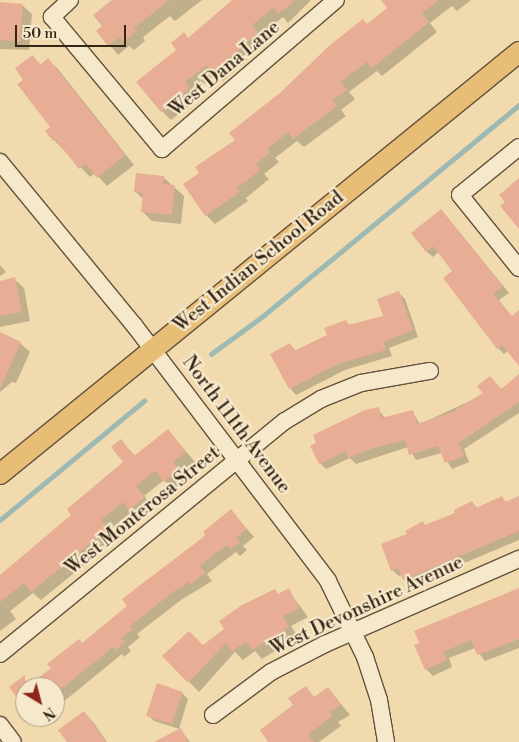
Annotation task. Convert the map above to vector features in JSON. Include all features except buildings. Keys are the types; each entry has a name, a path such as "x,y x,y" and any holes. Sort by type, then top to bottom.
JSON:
{"main road":[{"name":"West Indian School Road","path":"0,474 519,52"}],"street":[{"name":"West Dana Lane","path":"70,0 52,17 162,149 336,0"},
{"path":"519,147 460,195 519,268"},
{"name":"North 111th Avenue","path":"0,162 152,349 328,581 354,630 373,679 386,742"},
{"name":"West Monterosa Street","path":"0,654 285,421 341,390 384,378 430,371"},
{"name":"West Devonshire Avenue","path":"213,715 271,672 354,630 519,559"},
{"path":"0,724 13,742"}],"waterway":[{"path":"211,354 263,316 519,105"},
{"path":"0,520 144,401"}]}
